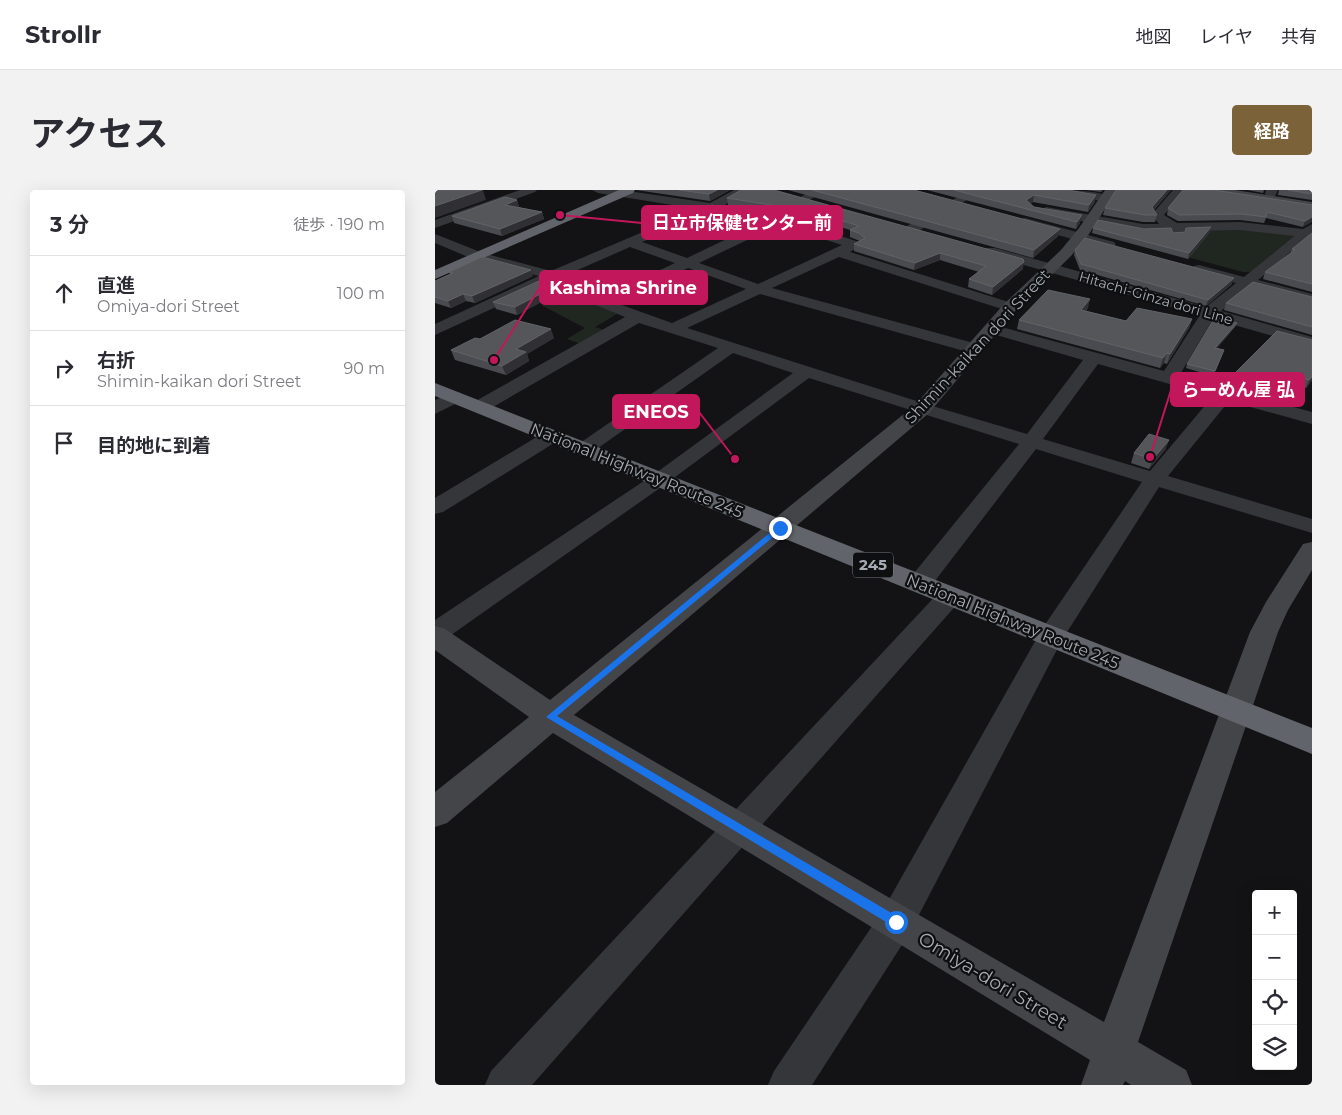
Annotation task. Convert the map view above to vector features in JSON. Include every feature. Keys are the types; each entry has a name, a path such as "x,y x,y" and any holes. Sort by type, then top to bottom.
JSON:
{"highway":[{"path":"435,275 626,192"},
{"name":"National Highway Route 245","path":"441,398 479,407 1312,741"}],"street":[{"path":"435,224 531,190"},
{"path":"598,190 626,192 783,221 854,245"},
{"path":"435,330 459,317 712,207 743,190"},
{"path":"803,199 823,190"},
{"path":"1057,190 1108,194"},
{"path":"1177,229 1159,220 1158,215 1179,190"},
{"path":"1212,190 1312,206"},
{"path":"1244,190 1312,196"},
{"path":"1272,191 1312,201"},
{"name":"Shimin-kaikan dori Street","path":"435,812 780,528 921,408 975,349 1010,307 1050,269 1085,229 1108,194"},
{"path":"787,195 827,205"},
{"path":"935,198 970,198"},
{"path":"930,234 903,228 953,198"},
{"path":"1034,208 1122,245"},
{"path":"603,302 687,262 801,215"},
{"path":"1015,219 1085,229 1177,229 1240,226 1310,231"},
{"path":"1171,244 1176,236 1177,229"},
{"path":"1169,378 1209,313 1310,231"},
{"path":"435,238 479,256 554,276 603,302 637,317 921,408 1154,480 1312,526"},
{"path":"674,328 854,245 870,240"},
{"path":"629,242 759,289 975,349"},
{"name":"Hitachi-Ginza dori Line","path":"976,248 1312,342"},
{"path":"839,252 1010,307"},
{"path":"1191,263 1251,279 1312,292"},
{"path":"1251,279 1312,299"},
{"path":"479,407 637,317"},
{"path":"992,329 1225,394 1309,411"},
{"path":"584,449 731,347"},
{"path":"919,584 1031,442 1093,358"},
{"path":"435,634 660,480 807,371"},
{"path":"788,1085 896,922 1051,636 1154,480 1225,394"},
{"path":"435,507 552,436"},
{"path":"1102,1085 1235,710 1275,609 1312,550"},
{"path":"505,1085 949,596"},
{"name":"Omiya-dori Street","path":"435,634 551,717 1171,1085"}],"shaded area":[{"path":"1229,228 1295,235 1250,272 1243,272 1176,254 1182,231"},
{"path":"577,294 617,314 595,327 604,330 581,344 567,339 585,328 541,305"}],"building":[{"path":"435,190 482,190 435,206"},
{"path":"679,190 717,190 709,194"},
{"path":"741,190 774,190 1023,259 1024,262 993,287 969,279 986,266 940,253 915,263 854,244 865,238 859,233 850,230 859,226 796,206 790,208 727,198"},
{"path":"812,190 914,190 1060,229 1034,250"},
{"path":"954,190 1068,190 1096,195 1089,205 1034,195 1026,200 1034,207 1082,215 1077,222"},
{"path":"1116,190 1167,190 1152,207 1157,215 1145,215 1105,208"},
{"path":"1183,190 1214,190 1312,205 1312,217 1305,221 1267,212 1266,217 1242,214 1179,215 1168,208"},
{"path":"1288,190 1312,190 1312,194"},
{"path":"505,197 517,200 505,205 542,212 500,229 452,216"},
{"path":"712,205 762,215 737,224 697,212"},
{"path":"1098,220 1144,229 1171,228 1173,233 1185,232 1186,228 1211,227 1189,253 1093,228"},
{"path":"1312,233 1312,284 1265,272 1295,250 1292,249"},
{"path":"1085,238 1234,278 1208,300 1081,264 1075,250"},
{"path":"482,257 531,270 472,296 463,294 448,301 435,297 435,281 453,273 449,272"},
{"path":"550,276 567,285 542,293 515,307 493,302"},
{"path":"1253,282 1312,297 1312,327 1226,303"},
{"path":"1048,290 1090,299 1081,310 1126,321 1137,308 1192,319 1170,354 1167,353 1163,358 1019,320"},
{"path":"1215,317 1237,323 1215,348 1224,350 1215,371 1187,364"},
{"path":"515,320 551,329 516,349 526,352 502,366 451,350 475,338 480,339"},
{"path":"1277,331 1312,340 1312,377 1309,380 1290,374 1281,386 1235,373"},
{"path":"1149,434 1169,440 1153,459 1134,453"}],"place":[{"name":"日立市保健センター前","path":"560,215"},
{"name":"Kashima Shrine","path":"494,360"},
{"name":"らーめん屋 弘","path":"1150,457"},
{"name":"ENEOS","path":"735,459"}],"route":[{"path":"780,528 551,717 896,922"}]}
